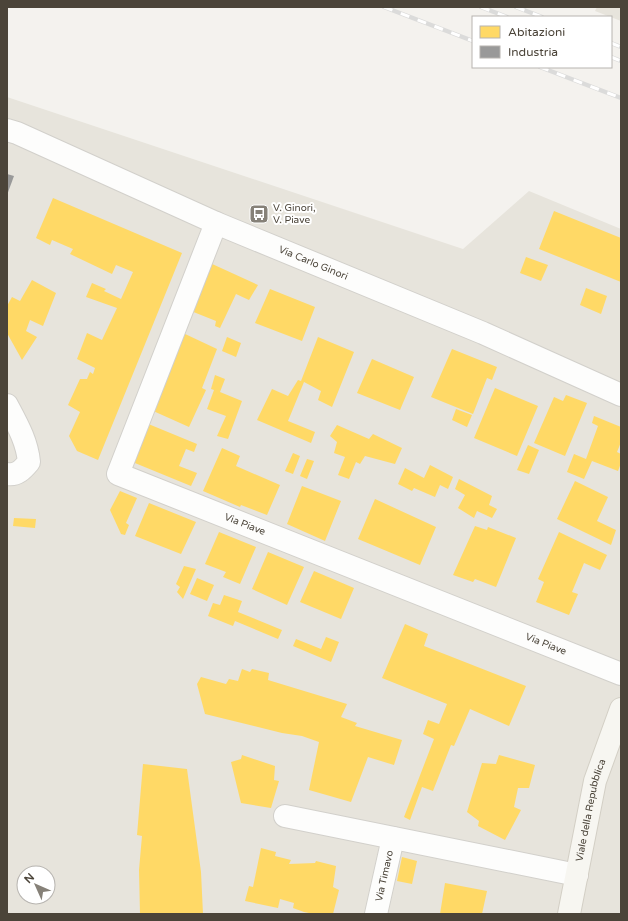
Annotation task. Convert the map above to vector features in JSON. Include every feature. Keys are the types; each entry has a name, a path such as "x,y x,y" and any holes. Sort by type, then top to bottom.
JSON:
{"street":[{"name":"Via Carlo Ginori","path":"7,130 17,133 216,223 482,333 621,395"},
{"name":"Via Piave","path":"216,223 118,474 621,674"},
{"path":"7,406 22,433 28,450 29,462 20,472 12,475 7,474"},
{"name":"Viale della Repubblica","path":"569,914 596,781 621,709"},
{"path":"285,816 576,875"},
{"name":"Via Timavo","path":"376,914 393,838"}],"shaded area":[{"path":"597,7 621,7 621,21 612,18 612,16 595,11"},
{"path":"7,97 463,249 529,191 621,229 621,914 7,914"}],"building: Abitazioni":[{"path":"53,198 182,253 98,460 77,451 69,436 80,412 68,405 80,379 87,379 90,372 93,374 95,368 77,359 87,333 102,340 117,308 86,297 92,283 106,289 104,291 121,299 133,272 116,265 112,274 70,254 73,249 52,240 50,245 36,238"},
{"path":"554,211 621,238 621,282 539,249"},
{"path":"526,257 548,265 541,281 520,273"},
{"path":"210,263 258,285 249,300 236,294 220,328 215,326 216,321 191,311"},
{"path":"32,280 56,293 43,326 30,320 26,331 37,337 22,360 7,333 7,306 12,297 20,301"},
{"path":"586,288 607,296 601,314 580,305"},
{"path":"270,289 315,307 302,341 255,323"},
{"path":"183,333 217,349 202,388 206,390 189,427 151,410"},
{"path":"227,337 241,343 236,357 222,351"},
{"path":"318,337 354,352 332,407 318,400 321,391 304,382 288,421 315,432 311,443 257,420 272,389 288,396 298,380 301,381"},
{"path":"452,349 497,367 492,380 487,378 473,414 431,397"},
{"path":"372,359 414,377 400,410 357,393"},
{"path":"215,375 225,379 220,392 242,401 228,439 217,436 226,416 207,409 214,390 211,389"},
{"path":"495,388 538,406 517,456 474,438"},
{"path":"566,395 587,403 565,456 534,443 554,397 563,401"},
{"path":"456,409 472,415 467,427 452,420"},
{"path":"594,416 621,427 621,442 617,452 621,454 621,463 618,471 592,461 584,479 567,472 574,454 586,459 598,426 592,423"},
{"path":"146,423 197,444 194,452 186,449 179,466 197,473 191,486 130,461"},
{"path":"337,425 369,439 373,434 402,448 395,464 365,456 360,464 356,462 349,479 338,475 345,457 334,453 337,442 330,436"},
{"path":"528,445 539,450 529,474 517,470"},
{"path":"222,448 240,456 236,466 280,485 267,515 241,505 240,507 203,491"},
{"path":"293,453 300,456 293,474 285,471"},
{"path":"307,459 314,461 307,479 300,476"},
{"path":"430,465 453,477 448,489 440,485 435,497 414,488 412,491 398,484 405,468 424,478"},
{"path":"459,479 492,496 489,505 497,509 492,518 477,511 474,518 458,508 465,495 455,489"},
{"path":"575,481 608,497 597,521 616,530 611,545 557,519"},
{"path":"302,486 341,501 325,541 287,524"},
{"path":"120,491 137,498 126,523 129,525 125,535 121,534 110,510"},
{"path":"375,499 436,527 420,565 358,539"},
{"path":"149,503 196,522 181,554 135,536"},
{"path":"14,518 36,519 35,528 13,526"},
{"path":"475,526 487,530 488,527 516,538 496,587 475,579 473,582 453,575"},
{"path":"219,532 256,547 240,584 223,577 226,572 205,564"},
{"path":"559,532 607,555 600,570 584,563 572,592 578,594 569,615 536,602 544,582 538,579"},
{"path":"268,552 304,567 287,605 252,589"},
{"path":"184,566 196,569 183,599 177,592 180,587 176,584"},
{"path":"314,571 354,588 341,619 300,602"},
{"path":"197,578 214,585 207,601 190,594"},
{"path":"224,595 242,601 238,612 282,630 278,639 235,621 233,626 208,616 213,603 220,605"},
{"path":"405,624 428,634 424,646 526,686 509,726 470,709 454,746 451,745 433,791 422,787 410,820 404,817 434,739 423,734 428,720 439,724 447,704 382,678"},
{"path":"326,637 339,642 331,662 293,646 296,639 321,649"},
{"path":"242,669 250,672 252,669 269,673 268,680 347,704 341,717 357,723 355,726 402,740 394,765 368,757 351,802 309,790 319,742 302,736 282,733 205,714 197,684 201,677 226,684 229,679 238,681"},
{"path":"242,755 275,766 274,780 279,781 271,808 241,803 231,762 241,759"},
{"path":"499,755 535,765 529,788 518,788 514,807 521,810 505,840 478,826 479,821 467,812 482,763 496,764"},
{"path":"143,764 187,769 201,872 203,914 140,914 139,870 142,836 137,835"},
{"path":"261,848 276,852 275,856 291,860 289,864 315,863 316,861 336,866 333,887 339,890 333,914 314,914 304,912 293,908 294,903 280,899 278,908 245,901 249,886 253,887"},
{"path":"402,857 417,861 412,884 397,881"},
{"path":"445,883 487,891 482,914 440,914"}],"building: Industria":[{"path":"7,174 14,176 7,195"}],"railway":[{"path":"384,7 472,41"},
{"path":"481,7 504,16"},
{"path":"516,7 539,16"},
{"path":"612,43 621,47"},
{"path":"612,57 621,61"},
{"path":"543,68 621,98"}],"place":[{"name":"V. Ginori, V. Piave","path":"259,214"}]}
